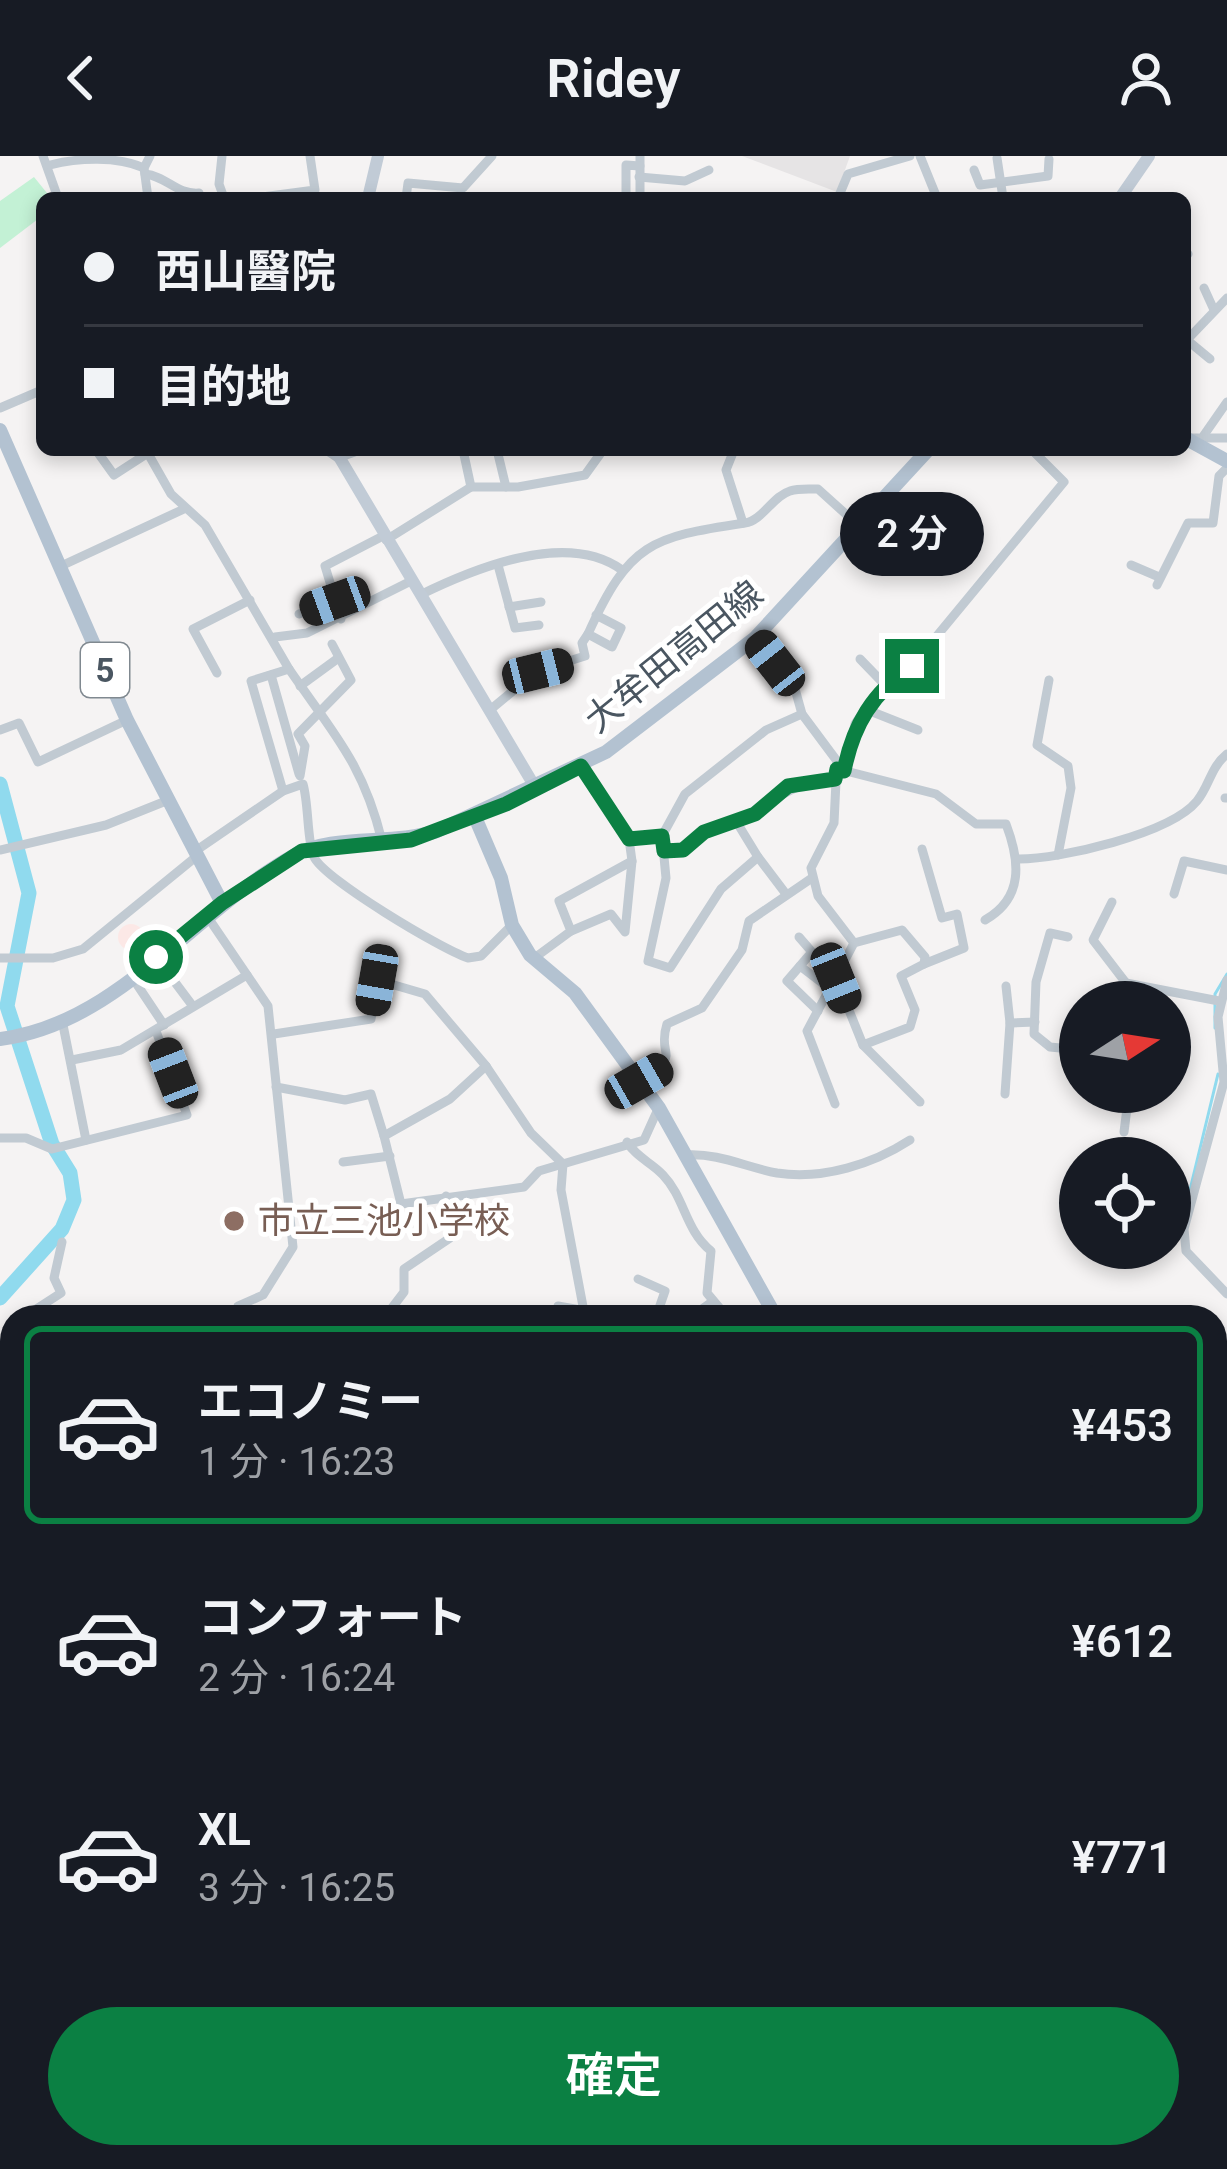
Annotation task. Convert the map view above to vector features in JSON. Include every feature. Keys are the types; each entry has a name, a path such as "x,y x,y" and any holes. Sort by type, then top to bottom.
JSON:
{"main road":[{"path":"369,192 378,156"},
{"path":"1124,192 1149,156"},
{"name":"5","path":"0,430 127,720 222,903"},
{"path":"1191,442 1227,464"},
{"path":"335,456 536,787"},
{"name":"大牟田高田線","path":"310,849 411,840 475,817 581,766 755,638 922,456"},
{"path":"475,817 502,878 512,925 533,959 575,994 659,1108 769,1305"},
{"path":"10,1038 63,1025 222,903 310,849"}],"street":[{"path":"147,192 145,171 150,156"},
{"path":"222,156 222,192"},
{"path":"265,192 315,190 310,156"},
{"path":"407,192 408,183 421,181 463,188 491,156"},
{"path":"840,192 848,174 910,156"},
{"path":"920,156 935,192"},
{"path":"55,192 45,172 47,161 75,158 119,159 167,179 182,192"},
{"path":"997,158 1002,192"},
{"path":"974,170 980,185 1048,176 1049,159"},
{"path":"626,192 626,166 686,181 709,170"},
{"path":"1204,288 1214,310"},
{"path":"1191,335 1227,298"},
{"path":"1191,345 1210,359"},
{"path":"0,408 36,393"},
{"path":"1204,435 1227,402"},
{"path":"1191,437 1227,438"},
{"path":"100,456 114,475 141,456"},
{"path":"150,456 184,509 205,525 289,669 351,752 367,784 382,843"},
{"path":"464,456 471,487"},
{"path":"498,456 506,487"},
{"path":"341,619 325,566 471,487 576,478 594,468 600,456"},
{"path":"731,456 725,470 743,523"},
{"path":"838,773 855,724 866,709 912,666 1064,482 1038,456"},
{"path":"1131,565 1158,581 1188,523 1213,523 1219,476 1227,464"},
{"path":"490,710 538,671 585,656 582,643 622,570 679,532 743,523 787,491 818,488 859,526"},
{"path":"61,566 184,509"},
{"path":"419,595 533,556 601,555 622,570"},
{"path":"498,566 515,628 539,625"},
{"path":"274,637 307,633 411,581"},
{"path":"217,673 193,629 250,600"},
{"path":"299,614 335,601"},
{"path":"509,607 541,602"},
{"path":"588,634 612,647 621,628 596,615"},
{"path":"755,638 795,689 802,714 837,760 834,823 811,868 818,896 854,943"},
{"path":"302,780 305,746 298,734 351,680 332,644"},
{"path":"301,686 337,659"},
{"path":"860,659 888,688"},
{"path":"283,791 251,681 289,669"},
{"path":"272,675 312,816 310,849 335,884 374,901 460,956 481,956 512,925"},
{"path":"1049,680 1036,745 1068,766 1071,788 1058,855"},
{"path":"866,709 918,730"},
{"path":"758,857 721,889 670,968 648,962 645,955 662,915 662,836 685,794 766,730 802,714"},
{"path":"0,730 19,723 38,762 127,720"},
{"path":"1019,859 1058,855 1141,833 1179,817 1196,802 1211,769 1227,754"},
{"path":"533,959 571,931 611,914 625,932 632,861 629,839 581,766"},
{"path":"664,851 683,850 704,832 764,808 788,786 838,773 936,794 976,824 1006,824 1019,859 1004,910 985,920"},
{"path":"0,958 53,958 99,940 196,854 302,780"},
{"path":"0,850 106,825 166,801"},
{"path":"736,821 786,894"},
{"path":"629,839 662,836"},
{"path":"862,1045 910,1027 915,1010 901,976 964,948 957,914 943,918 922,849"},
{"path":"571,931 559,902 632,861"},
{"path":"1174,894 1184,861 1227,870"},
{"path":"639,1081 663,1066 669,1054 668,1024 682,1012 702,1008 742,950 749,921 772,910 786,894 812,878"},
{"path":"1112,902 1093,940 1125,981"},
{"path":"207,916 268,1006 293,1247 263,1295 240,1305"},
{"path":"854,943 910,932 924,964"},
{"path":"1059,1048 1034,1034 1036,982 1050,933 1068,937"},
{"path":"799,937 812,952 787,980 818,1011"},
{"path":"835,1104 807,1031 854,943"},
{"path":"156,957 192,1005"},
{"path":"800,965 833,983 862,1045 920,1102"},
{"path":"72,1060 121,1050 247,975"},
{"path":"0,1138 26,1138 56,1148 187,1115 160,1028 132,976"},
{"path":"274,1034 371,1019 377,980 425,994 486,1066 531,1133 563,1165 561,1190 584,1305"},
{"path":"1227,980 1219,1001 1225,1083 1186,1216 1186,1251 1227,1294"},
{"path":"1005,1094 1010,1023 1006,986"},
{"path":"1191,995 1219,1001"},
{"path":"1010,1023 1034,1022"},
{"path":"63,1025 86,1140"},
{"path":"384,1136 450,1099 486,1066"},
{"path":"276,1087 332,1099 371,1094 401,1204 524,1186 539,1171 644,1140 659,1108"},
{"path":"1124,1132 1126,1113"},
{"path":"1211,1133 1227,1137"},
{"path":"686,1155 710,1154 807,1175 854,1166 910,1140"},
{"path":"627,1142 636,1157 664,1176 689,1228 711,1251 705,1282 709,1305"},
{"path":"343,1162 390,1156"},
{"path":"393,1305 406,1287 404,1269 450,1238 446,1196"},
{"path":"42,1305 61,1293 54,1278 62,1242"},
{"path":"638,1279 665,1291 660,1305"}],"shaded area":[{"path":"742,156 850,156 837,192"},
{"path":"131,924 144,937 131,950 118,937"}],"green space":[{"path":"34,177 46,192 36,192 36,221 0,248 0,201"}],"waterway":[{"path":"0,784 29,893 7,1006 52,1144 70,1173 74,1200 62,1229 0,1298"},
{"path":"1215,1028 1215,994 1227,974"},
{"path":"1191,1186 1218,1074"}],"place":[{"name":"市立三池小学校","path":"234,1221"}],"route":[{"path":"156,957 222,903 302,851 411,840 506,804 581,766 629,839 662,836 664,851 683,850 717,825 755,814 788,786 835,779 837,769 844,771 855,724 895,678 912,666"}]}
